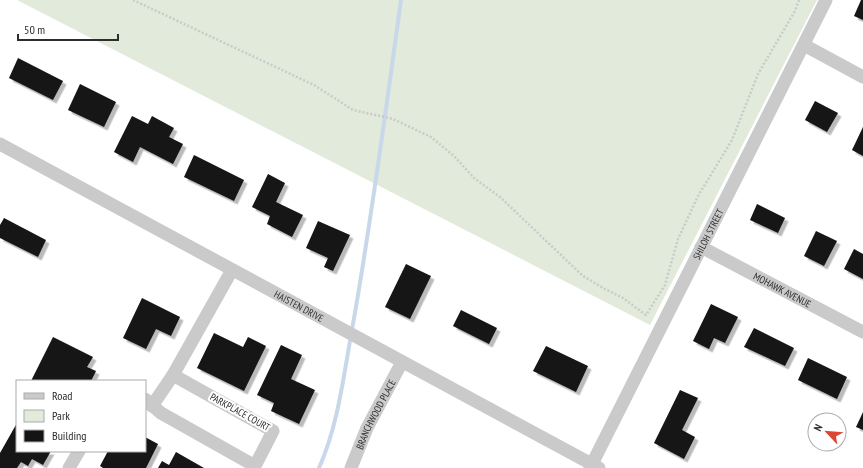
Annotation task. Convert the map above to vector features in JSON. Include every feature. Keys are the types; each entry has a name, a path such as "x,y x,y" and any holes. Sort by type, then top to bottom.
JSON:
{"street":[{"name":"SHILOH STREET","path":"593,467 701,247 826,0"},
{"path":"804,45 863,77"},
{"name":"HAISTEN DRIVE","path":"0,144 593,467"},
{"name":"MOHAWK AVENUE","path":"701,247 863,332"},
{"name":"PARKPLACE COURT","path":"173,375 273,431 255,466 161,413 149,402 173,375 232,270"},
{"name":"BRANCHWOOD PLACE","path":"351,468 367,428 402,362"},
{"path":"69,468 77,452"}],"path":[{"path":"133,0 314,85 353,110 377,117 393,119 431,137 454,156 474,178 500,197 583,276 623,298 646,315 665,285 678,239 698,196 732,140 758,74 795,11 799,0"}],"green space":[{"path":"17,0 817,0 650,325"}],"building":[{"path":"861,0 863,0 863,20 854,16"},
{"path":"18,58 63,81 53,100 9,78"},
{"path":"80,84 116,102 104,127 68,110"},
{"path":"815,101 838,113 827,132 805,120"},
{"path":"132,116 148,124 152,116 174,128 169,137 183,144 173,164 140,147 133,162 114,152"},
{"path":"863,127 863,156 852,150"},
{"path":"194,155 244,180 234,201 184,177"},
{"path":"268,174 285,183 276,202 303,215 292,237 267,224 270,216 252,207"},
{"path":"757,204 785,218 778,233 750,220"},
{"path":"4,218 46,240 38,257 0,238 0,225"},
{"path":"318,221 350,235 333,271 324,267 328,258 306,248"},
{"path":"816,231 837,241 824,266 804,256"},
{"path":"854,249 863,254 863,279 844,269"},
{"path":"406,264 431,276 410,319 385,307"},
{"path":"142,298 180,317 171,336 156,329 146,349 123,338"},
{"path":"711,304 738,317 725,343 714,338 709,349 693,341"},
{"path":"461,310 497,328 489,344 453,326"},
{"path":"754,328 794,348 785,366 744,347"},
{"path":"214,333 243,347 248,337 266,346 244,391 197,368"},
{"path":"53,337 93,357 87,367 96,371 92,380 32,380"},
{"path":"281,345 302,355 291,379 315,390 299,424 271,411 274,403 257,395"},
{"path":"546,346 588,366 576,392 533,371"},
{"path":"808,358 847,377 837,399 798,380"},
{"path":"680,390 698,398 682,430 695,437 684,459 654,443"},
{"path":"863,412 863,430 856,427"},
{"path":"16,425 16,452 50,452 43,465 32,459 28,466 21,462 17,468 0,468 0,453"},
{"path":"146,438 158,444 146,468 103,468 100,466 107,452 146,452"},
{"path":"176,452 204,468 158,468 162,461 169,465"}],"waterway":[{"path":"319,468 326,451 344,379 373,203 401,0"}]}
